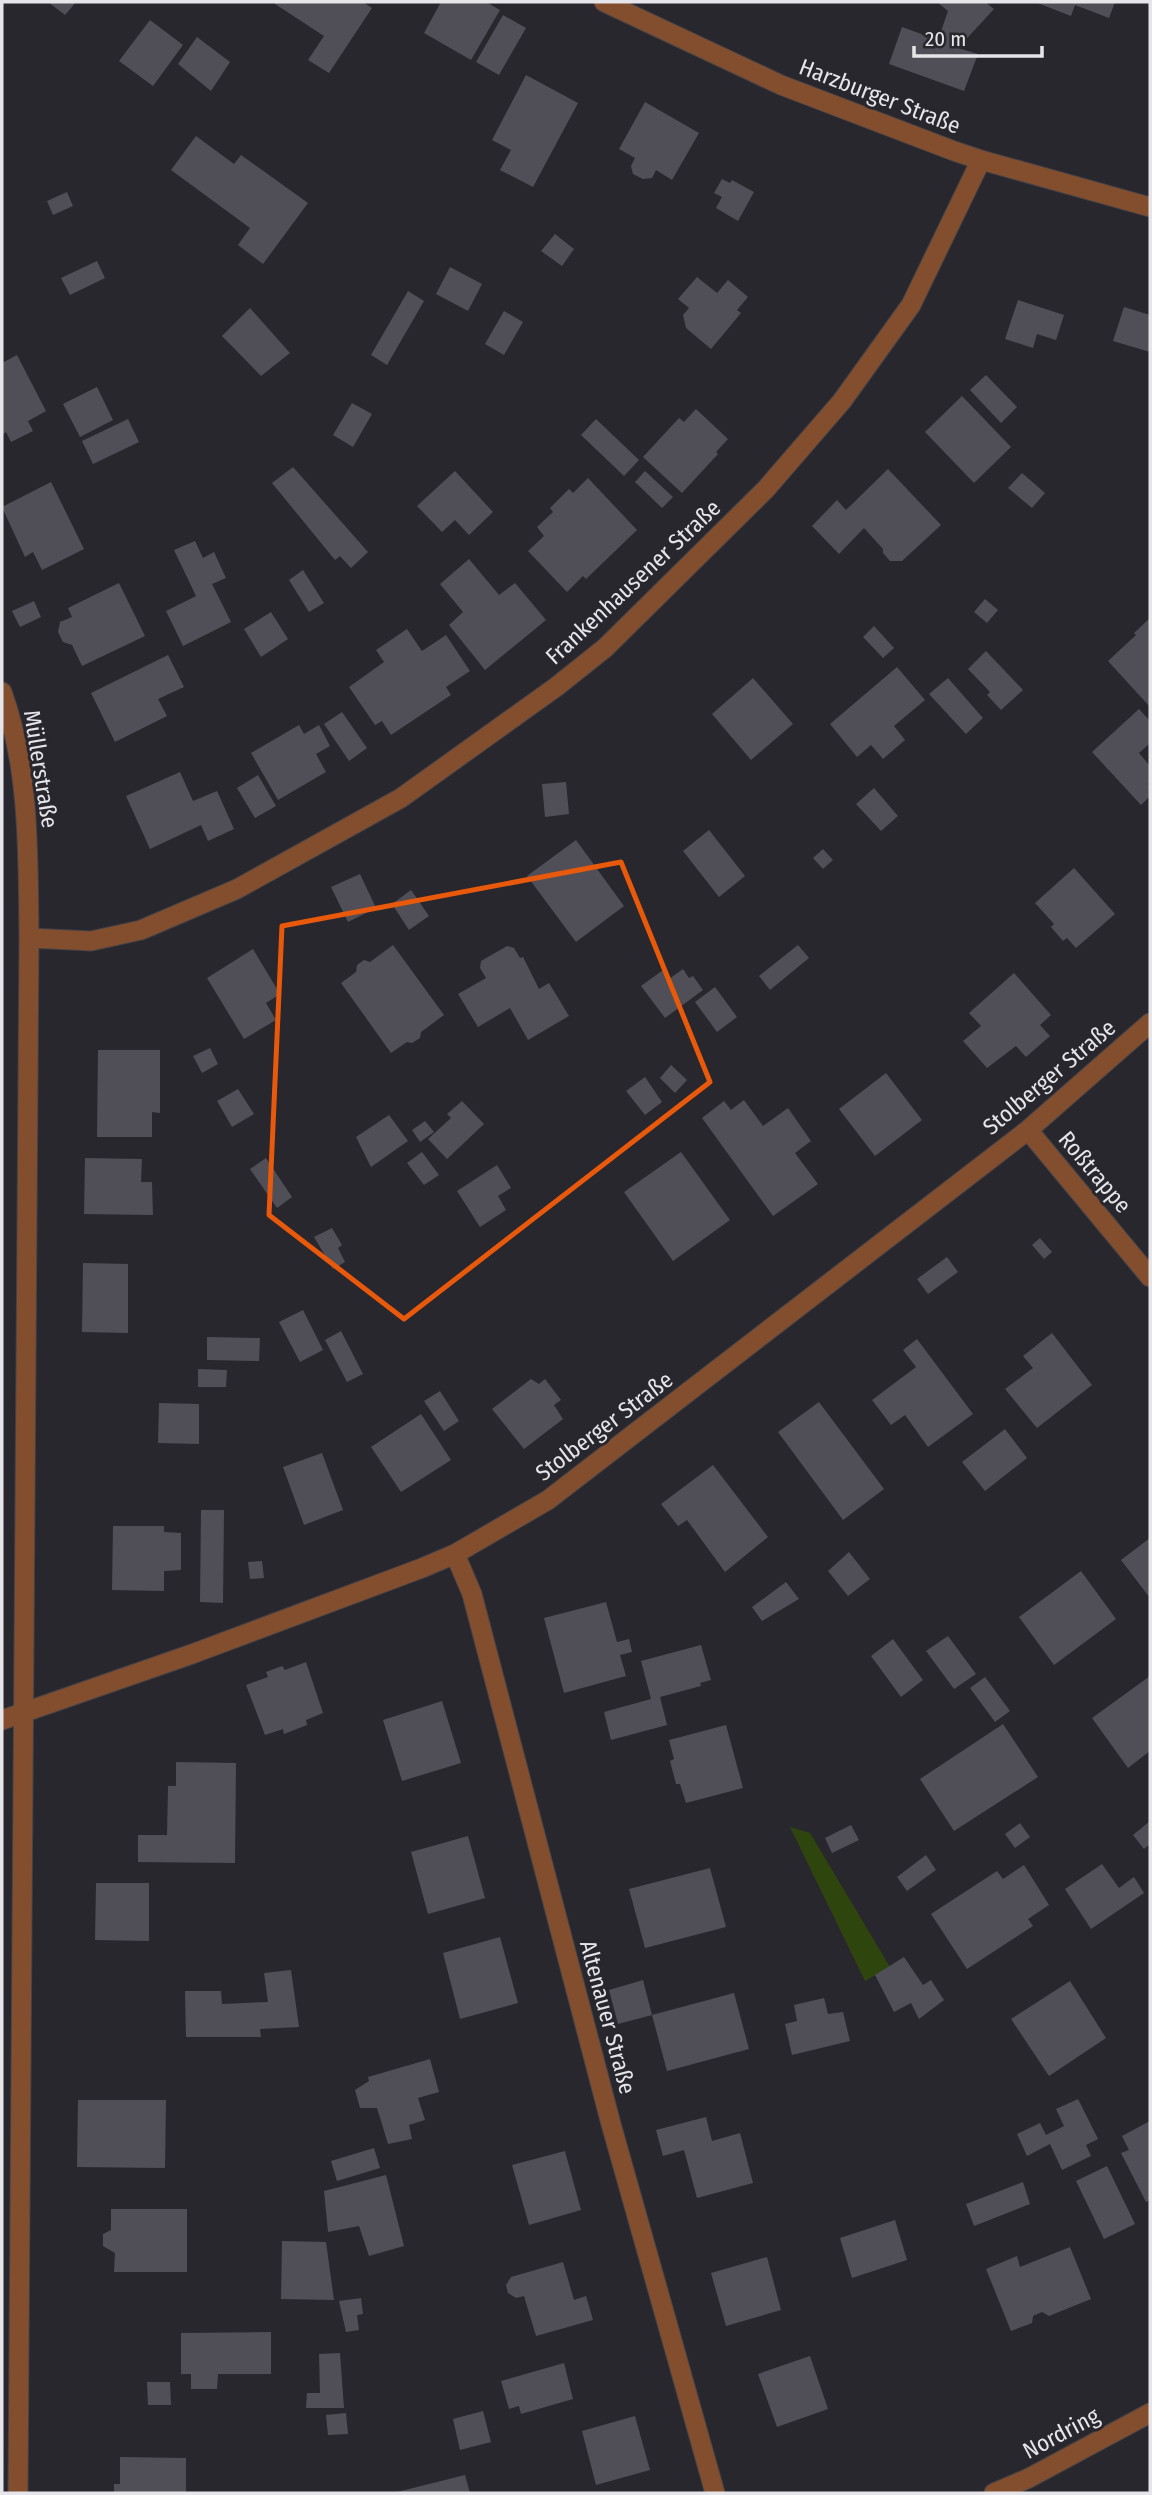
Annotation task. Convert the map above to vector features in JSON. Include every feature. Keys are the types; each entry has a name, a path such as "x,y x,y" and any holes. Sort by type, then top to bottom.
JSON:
{"street":[{"name":"Harzburger Straße","path":"604,2 780,85 981,160 1150,207"},
{"name":"Frankenhausener Straße","path":"29,938 91,941 141,930 237,889 401,798 605,648 766,489 842,401 908,311 981,160"},
{"name":"Müllerstraße","path":"2,692 16,741 27,835 29,938 18,2493"},
{"name":"Stolberger Straße","path":"2,1720 192,1654 455,1554 516,1520 548,1500 1028,1130 1150,1023"},
{"name":"Roßtrappe","path":"1028,1130 1150,1277"},
{"name":"Altenauer Straße","path":"455,1554 472,1594 611,2124 715,2493"},
{"name":"Nordring","path":"994,2493 1030,2478 1150,2413"}],"highlighted area":[{"path":"621,862 710,1082 404,1319 269,1215 282,926"}],"green space":[{"path":"790,1827 810,1833 890,1967 865,1981"}],"building":[{"path":"48,2 76,2 65,15"},
{"path":"272,2 363,2 372,8 329,73 308,60 324,36"},
{"path":"441,2 486,2 500,10 471,60 424,33"},
{"path":"937,2 985,2 994,9 958,48 978,54 964,91 889,64 902,27 938,40 948,11"},
{"path":"1035,2 1115,2 1109,18 1075,5 1071,16"},
{"path":"503,15 526,28 499,75 476,62"},
{"path":"150,20 183,45 153,86 119,61"},
{"path":"197,37 230,62 211,91 178,64"},
{"path":"526,75 578,103 533,187 500,170 511,150 492,140"},
{"path":"645,102 699,133 672,180 656,170 652,178 643,179 633,174 631,166 635,158 619,149"},
{"path":"196,136 234,164 241,155 308,203 263,264 238,245 250,228 171,170"},
{"path":"722,179 730,183 732,180 754,192 738,221 716,208 722,197 714,193"},
{"path":"67,192 73,206 53,215 47,201"},
{"path":"555,234 574,249 562,266 541,251"},
{"path":"97,261 105,278 70,295 61,278"},
{"path":"450,267 482,284 468,311 436,294"},
{"path":"697,277 717,293 728,280 748,297 737,310 741,313 711,349 686,328 683,315 689,308 678,299"},
{"path":"408,291 424,301 387,365 371,355"},
{"path":"1018,300 1064,315 1056,340 1037,334 1033,348 1005,339"},
{"path":"1124,307 1150,315 1150,352 1113,341"},
{"path":"250,308 290,353 261,376 222,336"},
{"path":"504,311 523,322 504,355 485,344"},
{"path":"17,355 46,411 28,421 33,431 11,442 6,432 2,435 2,363"},
{"path":"986,375 1017,407 1001,423 970,390"},
{"path":"97,387 113,420 80,437 63,404"},
{"path":"962,396 1011,447 974,483 925,432"},
{"path":"352,403 372,414 353,447 333,435"},
{"path":"696,409 728,439 716,452 718,454 682,493 643,457 679,418 684,422"},
{"path":"128,419 139,442 93,464 82,441"},
{"path":"596,419 639,460 624,476 581,435"},
{"path":"293,467 368,552 351,568 340,556 335,560 272,483"},
{"path":"888,469 941,525 902,561 890,561 864,528 839,554 812,526 837,500 846,510"},
{"path":"455,471 493,512 469,535 455,520 442,532 417,506"},
{"path":"645,471 673,497 662,508 635,482"},
{"path":"1022,473 1045,493 1032,508 1008,488"},
{"path":"588,478 637,530 586,579 583,576 567,592 528,551 544,536 537,527 553,512 550,508 569,489 573,493"},
{"path":"51,482 84,549 42,570 33,552 25,557 2,507"},
{"path":"195,541 203,558 214,552 226,578 212,584 231,622 183,646 166,611 196,596 174,550"},
{"path":"469,559 499,595 515,583 546,620 485,670 449,625 463,612 440,584"},
{"path":"303,570 324,603 309,612 289,580"},
{"path":"119,583 145,636 82,666 72,645 63,642 58,632 60,622 72,617 68,608"},
{"path":"985,599 998,610 987,623 974,612"},
{"path":"34,601 41,617 20,627 12,611"},
{"path":"271,612 288,639 261,657 244,629"},
{"path":"1150,618 1150,707 1108,661"},
{"path":"874,626 894,648 883,658 863,637"},
{"path":"407,629 422,651 446,635 470,671 446,687 451,695 391,735 382,721 375,725 349,687 384,662 376,650"},
{"path":"986,651 1023,690 1001,710 987,695 990,692 968,669"},
{"path":"168,655 184,687 158,699 167,716 115,742 91,693"},
{"path":"897,667 925,700 894,726 905,740 883,759 871,745 857,757 830,724"},
{"path":"753,678 793,724 751,760 712,714"},
{"path":"948,678 983,718 966,734 929,694"},
{"path":"1139,709 1150,721 1150,743 1139,753 1150,766 1150,796 1141,805 1092,752"},
{"path":"342,712 367,748 349,761 324,724"},
{"path":"299,725 304,734 319,725 330,746 316,754 326,772 278,800 251,753"},
{"path":"180,772 193,801 217,791 234,829 208,841 201,825 150,849 126,796"},
{"path":"258,775 276,806 255,818 237,788"},
{"path":"566,782 569,814 545,817 542,784"},
{"path":"874,788 898,816 881,831 856,804"},
{"path":"709,830 745,876 719,897 683,851"},
{"path":"576,840 624,906 576,942 527,876"},
{"path":"823,849 833,860 823,869 813,858"},
{"path":"1074,868 1115,914 1076,948 1067,938 1063,941 1051,927 1054,924 1035,903"},
{"path":"360,874 376,908 348,922 331,887"},
{"path":"411,890 429,916 409,930 392,904"},
{"path":"393,945 444,1015 421,1032 420,1038 412,1043 407,1042 391,1053 341,983 356,972 357,965 364,960 370,962"},
{"path":"798,945 809,958 770,990 759,976"},
{"path":"507,946 514,948 520,958 523,957 539,989 549,983 569,1016 528,1040 510,1008 478,1027 458,994 486,978 480,968 481,961"},
{"path":"253,949 280,994 266,1003 276,1020 244,1039 207,978"},
{"path":"683,969 689,978 693,976 703,990 665,1018 641,986 663,970 669,979"},
{"path":"1014,973 1051,1015 1040,1025 1050,1036 1026,1057 1016,1046 987,1068 963,1041 981,1026 969,1013"},
{"path":"715,987 737,1017 717,1032 695,1002"},
{"path":"210,1048 218,1064 202,1073 193,1056"},
{"path":"98,1050 160,1050 160,1113 152,1112 152,1137 97,1137"},
{"path":"671,1065 687,1080 675,1093 660,1078"},
{"path":"886,1073 922,1120 875,1156 839,1109"},
{"path":"645,1077 662,1102 645,1115 626,1091"},
{"path":"238,1089 254,1114 232,1127 217,1101"},
{"path":"744,1100 763,1126 788,1108 811,1141 795,1153 818,1184 773,1216 702,1118 724,1101 731,1110"},
{"path":"462,1101 484,1124 447,1159 428,1139 451,1118 447,1114"},
{"path":"389,1115 408,1141 371,1167 356,1137"},
{"path":"425,1121 434,1132 420,1142 412,1130"},
{"path":"422,1152 439,1175 424,1185 407,1163"},
{"path":"681,1152 730,1220 673,1261 624,1192"},
{"path":"85,1158 142,1159 141,1182 152,1182 153,1215 84,1214"},
{"path":"266,1158 292,1197 277,1208 250,1169"},
{"path":"497,1165 511,1188 498,1196 506,1210 480,1227 457,1191"},
{"path":"332,1228 342,1245 338,1248 345,1262 333,1269 314,1237"},
{"path":"1040,1238 1052,1252 1044,1259 1032,1245"},
{"path":"947,1257 958,1272 928,1294 917,1279"},
{"path":"83,1263 128,1264 128,1333 82,1332"},
{"path":"303,1310 323,1350 300,1362 279,1322"},
{"path":"341,1331 363,1374 347,1382 325,1340"},
{"path":"1052,1333 1092,1385 1037,1428 1005,1389 1033,1368 1023,1356"},
{"path":"207,1337 260,1338 259,1361 207,1360"},
{"path":"917,1339 973,1414 928,1447 905,1415 891,1425 872,1400 916,1367 903,1350"},
{"path":"198,1369 227,1370 226,1387 198,1387"},
{"path":"531,1379 539,1384 545,1379 561,1400 554,1405 563,1419 524,1449 492,1409"},
{"path":"440,1391 459,1421 444,1431 424,1401"},
{"path":"819,1402 884,1489 843,1520 778,1432"},
{"path":"159,1403 199,1404 199,1444 158,1443"},
{"path":"421,1414 451,1460 401,1492 371,1447"},
{"path":"1005,1429 1027,1458 985,1491 962,1462"},
{"path":"322,1453 343,1510 304,1525 283,1467"},
{"path":"713,1465 768,1537 725,1572 687,1520 678,1526 661,1504"},
{"path":"201,1510 224,1510 223,1603 200,1602"},
{"path":"113,1526 164,1526 164,1532 181,1533 181,1570 164,1571 164,1591 112,1590"},
{"path":"1150,1538 1150,1598 1121,1560"},
{"path":"849,1552 870,1579 848,1596 828,1571"},
{"path":"262,1561 264,1578 250,1579 248,1562"},
{"path":"1081,1571 1116,1619 1054,1665 1019,1617"},
{"path":"786,1582 799,1599 762,1621 752,1607"},
{"path":"606,1602 617,1642 629,1639 632,1652 620,1655 626,1676 564,1693 544,1618"},
{"path":"948,1636 976,1674 954,1689 926,1651"},
{"path":"893,1639 923,1680 901,1697 871,1656"},
{"path":"701,1645 711,1680 700,1683 701,1686 660,1697 667,1725 611,1740 604,1712 651,1699 641,1661"},
{"path":"306,1662 323,1713 306,1720 307,1725 284,1734 283,1729 265,1735 246,1685 268,1677 266,1672 282,1666 285,1670"},
{"path":"1150,1676 1150,1751 1128,1768 1092,1718"},
{"path":"985,1677 1010,1711 995,1722 970,1688"},
{"path":"442,1701 461,1763 402,1781 383,1720"},
{"path":"1003,1724 1038,1777 954,1831 920,1779"},
{"path":"726,1725 743,1788 686,1803 680,1784 676,1784 670,1761 674,1759 669,1740"},
{"path":"176,1762 236,1763 235,1863 138,1862 138,1835 167,1835 168,1786 176,1786"},
{"path":"1150,1821 1150,1844 1144,1849 1133,1835"},
{"path":"1020,1823 1030,1837 1015,1848 1005,1834"},
{"path":"851,1825 859,1840 832,1853 825,1838"},
{"path":"468,1836 485,1898 428,1914 411,1852"},
{"path":"926,1855 936,1870 907,1891 897,1877"},
{"path":"1102,1864 1119,1888 1134,1877 1144,1893 1091,1929 1065,1889"},
{"path":"1024,1865 1049,1905 1028,1919 1033,1926 967,1969 931,1914 997,1871 1003,1879"},
{"path":"710,1868 726,1927 645,1948 629,1889"},
{"path":"96,1883 149,1883 149,1941 95,1940"},
{"path":"500,1937 518,2003 460,2019 443,1953"},
{"path":"904,1957 923,1985 931,1980 944,2000 919,2019 911,2003 894,2012 875,1975"},
{"path":"291,1970 299,2027 260,2029 261,2037 186,2037 185,1991 221,1991 222,2004 268,2002 264,1973"},
{"path":"643,1980 652,2015 618,2024 609,1990"},
{"path":"1070,1981 1106,2038 1049,2076 1011,2019"},
{"path":"734,1993 749,2049 667,2071 652,2015"},
{"path":"824,1998 828,2014 843,2012 850,2041 792,2055 785,2024 797,2021 794,2005"},
{"path":"430,2059 439,2092 418,2098 425,2120 409,2125 412,2139 388,2144 377,2108 360,2108 355,2090 369,2081 368,2077"},
{"path":"1078,2099 1098,2139 1086,2145 1091,2156 1062,2170 1050,2144 1027,2156 1017,2134 1040,2123 1046,2135 1064,2126 1056,2109"},
{"path":"78,2100 166,2100 165,2168 77,2167"},
{"path":"706,2117 712,2141 740,2133 753,2183 697,2198 684,2150 663,2156 656,2130"},
{"path":"1150,2121 1150,2200 1146,2202 1121,2153 1129,2150 1122,2136"},
{"path":"374,2148 380,2168 337,2181 331,2161"},
{"path":"565,2151 581,2210 529,2225 512,2165"},
{"path":"1107,2166 1135,2224 1104,2239 1076,2181"},
{"path":"386,2175 404,2246 369,2256 359,2226 328,2232 324,2191"},
{"path":"1023,2182 1030,2204 974,2226 966,2204"},
{"path":"111,2209 187,2209 187,2272 114,2272 115,2253 103,2246 103,2234 111,2230"},
{"path":"895,2220 907,2260 852,2278 840,2238"},
{"path":"282,2241 326,2242 334,2300 281,2299"},
{"path":"1070,2247 1091,2299 1049,2316 1042,2312 1033,2316 1032,2323 1011,2331 986,2269 1017,2256 1020,2267"},
{"path":"767,2257 781,2310 726,2326 711,2273"},
{"path":"563,2262 574,2300 586,2296 593,2320 536,2336 524,2296 516,2298 508,2293 506,2285 511,2277"},
{"path":"361,2298 363,2314 357,2315 359,2330 346,2332 339,2301"},
{"path":"271,2332 271,2374 218,2374 217,2389 191,2389 191,2374 181,2374 181,2333"},
{"path":"340,2353 344,2408 306,2408 307,2393 320,2393 319,2354"},
{"path":"810,2356 828,2409 777,2427 758,2374"},
{"path":"564,2363 573,2399 521,2414 519,2406 509,2409 501,2381"},
{"path":"147,2382 170,2382 171,2405 148,2405"},
{"path":"483,2411 491,2442 460,2450 453,2419"},
{"path":"346,2413 348,2434 328,2435 326,2415"},
{"path":"635,2416 650,2470 596,2485 582,2431"},
{"path":"120,2457 186,2458 186,2493 114,2493 114,2484 120,2484"},
{"path":"465,2475 470,2493 397,2493 397,2492"}]}
